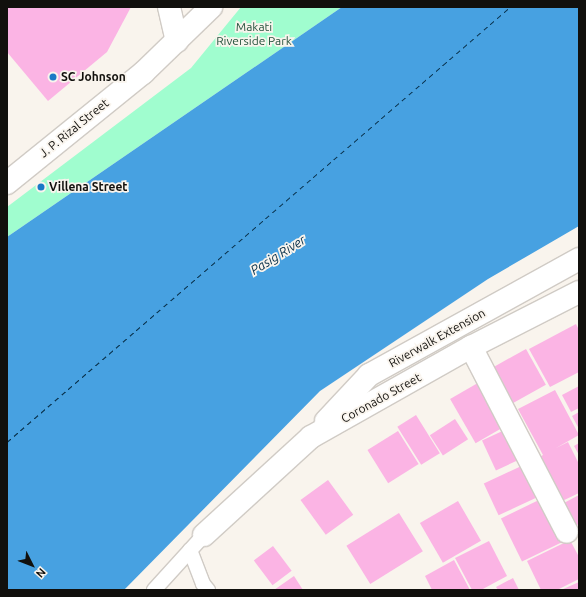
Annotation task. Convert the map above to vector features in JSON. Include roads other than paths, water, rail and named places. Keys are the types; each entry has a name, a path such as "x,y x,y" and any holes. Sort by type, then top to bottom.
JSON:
{"street":[{"path":"169,7 178,41"},
{"name":"J. P. Rizal Street","path":"7,183 143,73 178,41 211,7"},
{"name":"Riverwalk Extension","path":"311,436 369,375 579,259"},
{"name":"Coronado Street","path":"197,542 311,436 471,347 579,292"},
{"path":"471,347 567,532"}],"lane":[{"path":"154,590 197,542"},
{"path":"197,542 203,584 208,590"}],"water":[{"name":"Pasig River","path":"342,7 579,7 579,226 488,279 320,391 124,590 7,590 7,237"}],"place":[{"name":"SC Johnson","path":"53,77"},
{"name":"Villena Street","path":"41,187"}],"park label":[{"name":"Makati Riverside Park","path":"254,34"}]}
